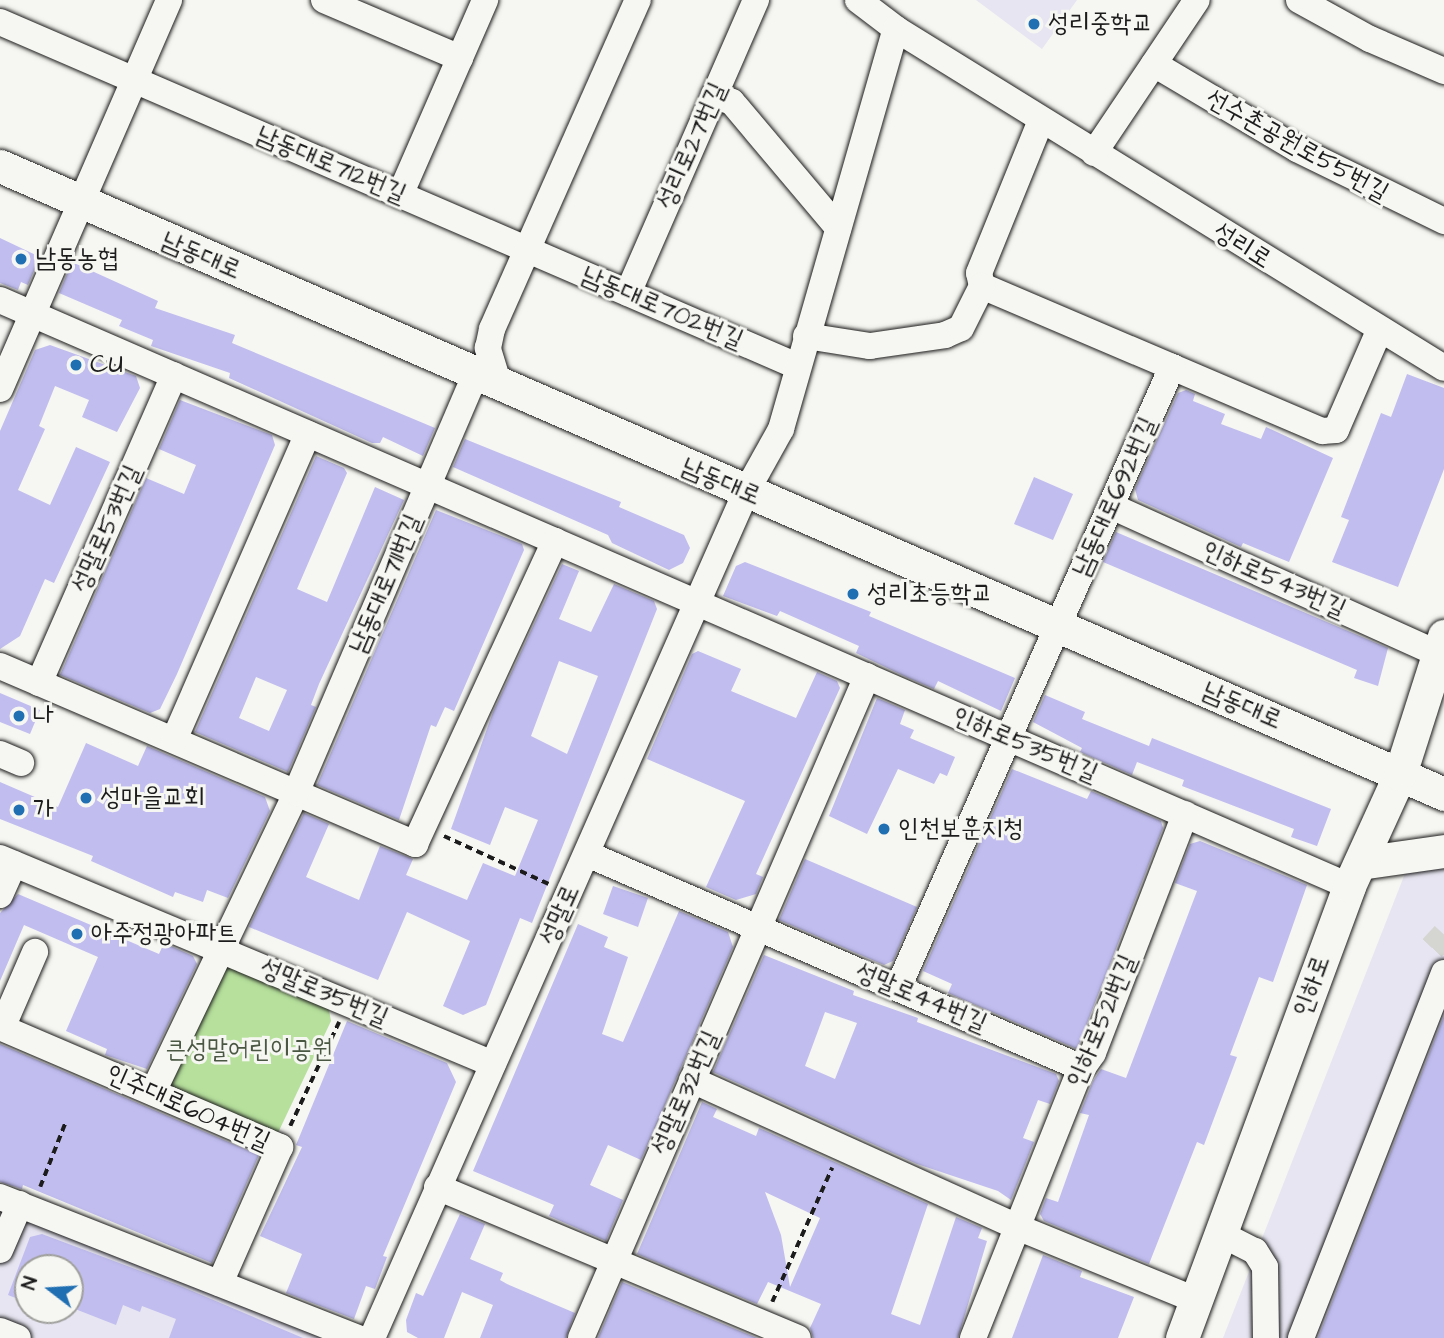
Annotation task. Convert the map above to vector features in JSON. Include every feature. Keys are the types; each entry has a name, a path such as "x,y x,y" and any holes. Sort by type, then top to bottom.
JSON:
{"main road":[{"name":"남동대로","path":"0,166 81,204 1444,794"},
{"name":"인하로","path":"1182,1338 1354,874 1400,774 1441,645"},
{"path":"1354,874 1444,851"}],"street":[{"path":"0,389 169,0"},
{"path":"400,195 485,0"},
{"path":"474,374 488,348 492,329 638,0"},
{"name":"성리로27번길","path":"628,293 756,0"},
{"name":"성리로","path":"858,0 896,29 1379,331 1444,368"},
{"path":"1094,153 1197,0"},
{"path":"1299,0 1370,39 1444,71"},
{"path":"329,1 460,58"},
{"name":"남동대로712번길","path":"0,22 527,250"},
{"path":"746,492 781,429 896,29"},
{"name":"선수촌공원로55번길","path":"1154,64 1297,149 1387,197 1444,221"},
{"path":"714,95 732,102 838,228"},
{"path":"806,336 870,346 945,335 961,328 982,286 979,273 1041,120"},
{"name":"남동대로702번길","path":"527,250 797,366"},
{"path":"982,286 1322,431 1336,430 1379,331"},
{"path":"0,300 700,604"},
{"path":"474,374 466,357 492,329"},
{"name":"남동대로692번길","path":"898,988 1172,367"},
{"name":"남동대로711번길","path":"153,1092 296,793 474,374"},
{"name":"성말로53번길","path":"39,683 174,375"},
{"path":"174,740 308,434"},
{"name":"성말로","path":"372,1338 437,1187 700,604 746,492"},
{"name":"인하로543번길","path":"1111,506 1441,645"},
{"path":"0,666 296,793 419,835 555,541"},
{"name":"인하로535번길","path":"700,604 1185,814 1354,874"},
{"path":"759,928 867,676"},
{"name":"인하로521번길","path":"973,1338 1082,1068 1093,1053 1185,814"},
{"name":"성말로44번길","path":"587,854 1082,1068"},
{"path":"0,895 7,861"},
{"name":"성말로35번길","path":"7,861 493,1064"},
{"name":"성말로32번길","path":"581,1338 612,1258 759,928"},
{"path":"3,1015 35,952"},
{"path":"1301,1338 1444,973"},
{"name":"인주대로604번길","path":"3,1015 153,1092 280,1147 220,1283"},
{"path":"692,1080 1017,1227 1196,1300"},
{"path":"437,1187 798,1338"},
{"path":"0,1250 17,1203 358,1338"},
{"path":"1221,1234 1255,1251 1265,1267 1266,1338"},
{"path":"0,1331 18,1338"}],"path":[{"path":"419,835 569,894"},
{"path":"280,1147 348,1003"},
{"path":"17,1203 66,1121"},
{"path":"763,1323 841,1147"}],"shaded area":[{"name":"성리중학교","path":"976,0 1077,0 1042,49"},
{"path":"1444,865 1444,1338 1223,1338 1406,871"},
{"path":"0,1200 355,1338 0,1338"}],"green space":[{"name":"큰성말어린이공원","path":"233,963 328,1005 331,1021 276,1137 168,1092 220,967"}],"building":[{"path":"0,238 40,257 28,285 21,282 18,290 0,283"},
{"path":"72,262 158,301 155,308 235,335 232,343 435,428 423,456 383,437 380,443 372,443 229,378 230,373 151,346 153,340 119,326 122,320 59,293"},
{"path":"50,345 136,376 140,388 117,432 82,417 89,400 55,386 39,426 45,429 18,490 50,505 76,447 110,462 54,583 45,579 20,636 0,649 0,431 35,350"},
{"path":"1407,374 1444,388 1444,469 1398,587 1332,562 1349,520 1341,517 1381,413 1391,417"},
{"path":"1186,390 1195,394 1193,401 1225,414 1221,424 1261,439 1266,427 1333,458 1289,562 1243,543 1241,547 1138,500 1135,489 1178,393"},
{"path":"180,400 272,435 275,445 177,674 160,709 150,713 60,675 146,478 184,494 196,465 159,449"},
{"path":"465,439 621,502 619,507 684,535 690,548 683,563 669,570 612,543 608,535 453,467"},
{"path":"316,456 344,468 347,473 297,589 327,602 375,487 404,500 319,684 311,705 316,707 288,772 195,732","holes":["256,677 287,690 269,731 239,718"]},
{"path":"1034,477 1073,494 1053,540 1014,524"},
{"path":"436,510 522,544 524,550 454,711 445,707 436,727 431,725 399,820 317,785"},
{"path":"1116,532 1388,648 1378,686 1354,678 1357,670 1103,562"},
{"path":"745,562 871,612 869,616 1015,678 1001,711 938,681 934,689 906,677 856,653 859,646 780,611 777,616 723,596 736,566"},
{"path":"562,564 579,571 559,619 591,632 614,584 654,601 657,609 532,923 520,918 486,1005 463,1015 443,1006 470,941 407,912 378,980 249,927 304,813 329,824 306,877 359,900 380,846 413,859 406,875 467,900 483,863 515,876 538,820 505,807 490,845 451,829 493,712","holes":["559,661 598,676 567,754 531,736"]},
{"path":"698,651 741,669 731,691 796,718 817,672 837,681 840,688 756,874 763,877 756,894 736,900 706,887 745,801 647,759 692,654"},
{"name":"나","path":"0,693 40,710 30,734 0,722"},
{"path":"1045,695 1085,712 1082,719 1149,746 1152,738 1331,809 1317,846 1291,837 1294,829 1182,786 1184,780 1137,762 1132,775 1080,752 1082,748 1033,722"},
{"path":"877,698 905,710 900,724 914,730 910,738 955,757 947,776 940,773 934,784 898,769 867,834 829,816"},
{"path":"86,743 138,766 147,746 265,797 270,811 228,898 207,890 203,902 175,892 173,897 91,861 93,856 0,819 0,782 58,807"},
{"path":"1012,769 1087,799 1091,791 1161,821 1163,828 1077,1049 948,993 952,984 923,971"},
{"path":"1200,841 1307,885 1273,982 1259,977 1230,1055 1237,1057 1204,1145 1197,1142 1149,1264 1044,1221 1040,1214 1046,1198 1058,1202 1089,1115 1080,1113 1093,1081 1101,1069 1126,1078 1197,891 1175,883 1190,844"},
{"path":"805,859 917,907 893,961 884,965 779,920"},
{"path":"613,886 648,898 638,927 603,914"},
{"path":"18,894 159,954 164,943 193,956 197,964 147,1069 105,1055 107,1049 66,1031 98,957 24,925 0,981 0,913"},
{"path":"679,911 728,932 733,947 641,1160 608,1145 590,1185 623,1200 606,1241 549,1216 554,1205 473,1171 578,924 608,937 604,947 628,957 602,1034 623,1042"},
{"path":"764,955 854,991 853,995 918,1018 917,1022 1056,1074 1059,1081 1050,1104 1038,1100 1023,1138 1034,1142 1011,1200 998,1191 917,1164 713,1072","holes":["825,1012 857,1023 835,1079 805,1066"]},
{"path":"1444,1016 1444,1338 1318,1338"},
{"path":"347,1021 447,1063 456,1082 383,1256 387,1257 375,1289 366,1286 354,1319 286,1293 302,1254 260,1236 302,1147 296,1145"},
{"path":"0,1044 259,1155 212,1263 23,1185 22,1189 0,1182"},
{"path":"702,1102 717,1109 713,1117 756,1136 759,1128 928,1204 891,1314 920,1325 956,1217 982,1228 978,1238 987,1241 958,1338 813,1338 810,1328 821,1304 768,1282 757,1304 637,1254","holes":["765,1192 820,1218 790,1287 781,1235"]},
{"path":"460,1214 485,1224 470,1259 503,1273 500,1280 507,1284 575,1313 566,1338 480,1338 493,1305 462,1292 444,1338 418,1338 407,1332 406,1320 416,1293 423,1296"},
{"path":"42,1234 178,1285 303,1338 169,1338 176,1319 142,1306 140,1312 123,1305 116,1325 84,1312 84,1254 24,1254 30,1237"},
{"path":"1043,1255 1082,1271 1080,1277 1134,1297 1118,1338 1012,1338"},
{"path":"14,1279 14,1297 8,1295"},
{"path":"622,1282 757,1338 598,1338"}],"tunnel":[{"path":"1432,948 1444,935"}],"place":[{"name":"성리중학교","path":"1034,24"},
{"name":"남동농협","path":"21,259"},
{"name":"CU","path":"76,365"},
{"name":"성리초등학교","path":"853,594"},
{"name":"나","path":"19,716"},
{"name":"성마을교회","path":"86,798"},
{"name":"가","path":"19,810"},
{"name":"인천보훈지청","path":"884,829"},
{"name":"아주정광아파트","path":"77,934"}]}
